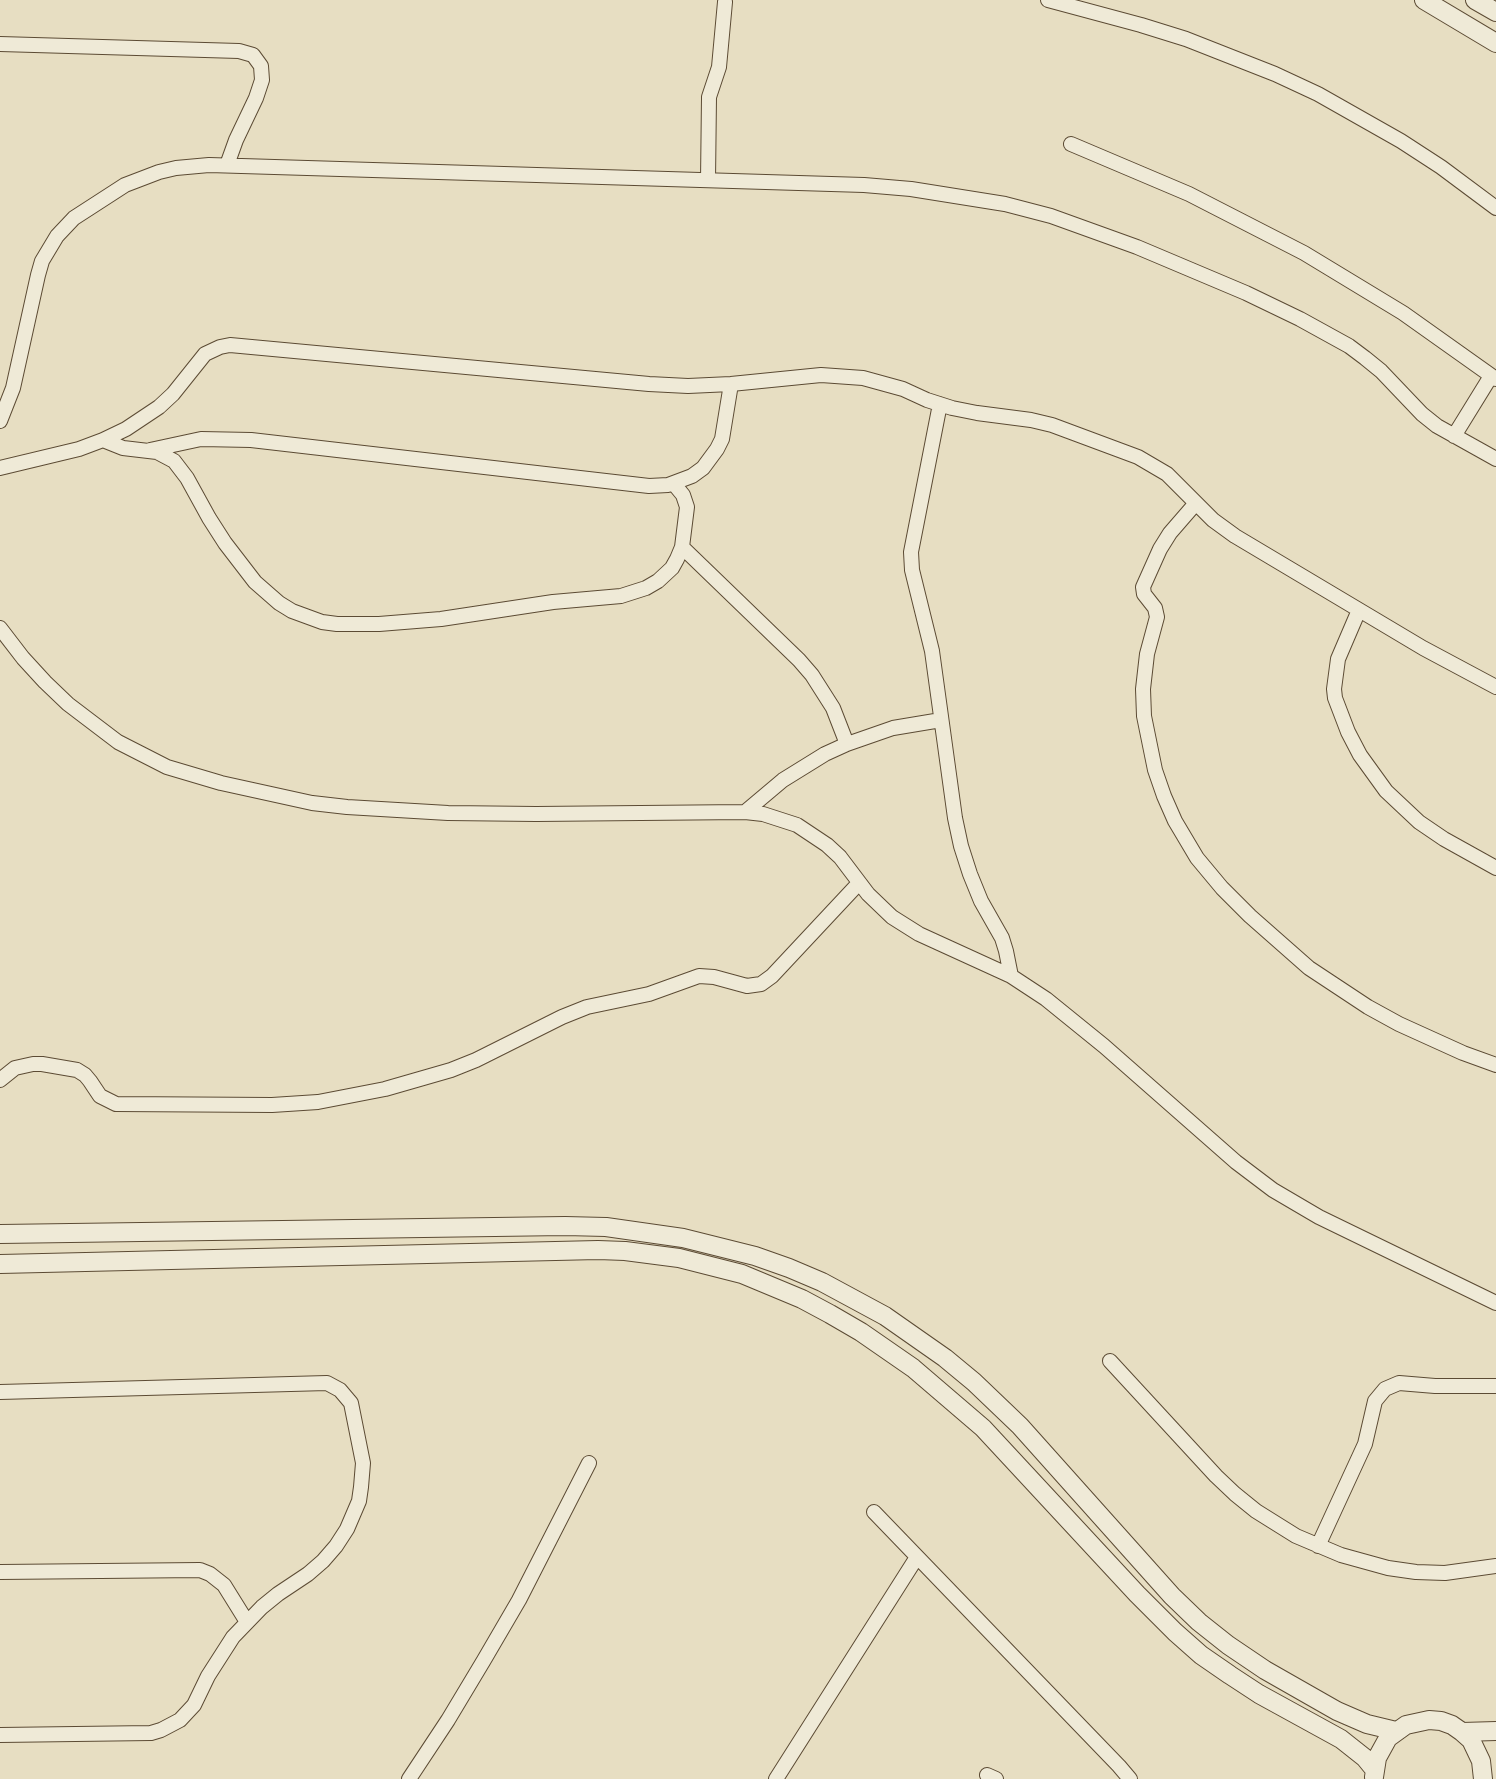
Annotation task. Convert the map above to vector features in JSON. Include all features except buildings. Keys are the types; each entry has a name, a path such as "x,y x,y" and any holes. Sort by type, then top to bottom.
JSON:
{"street":[{"path":"1048,0 1186,39 1275,74 1318,94 1401,141 1441,167 1496,208"},
{"path":"1424,0 1496,43"},
{"path":"1475,0 1496,12"},
{"path":"708,180 709,97 719,67 725,2"},
{"path":"0,44 239,51 253,55 261,66 262,80 227,165"},
{"path":"1071,144 1189,194 1304,253 1403,314 1494,378 1454,436"},
{"path":"0,421 13,388 42,261 65,226 107,195 141,178 176,168 227,165 864,185 911,189 1005,204 1094,230 1192,269 1300,319 1349,346 1381,371 1422,414 1454,436 1496,459"},
{"path":"0,468 68,452 126,429 159,407 179,387 205,354 230,345 688,386 731,384 800,376 842,376 883,383 940,404 977,413 1031,420 1068,430 1128,453 1167,474 1196,503 1235,536 1359,610 1496,687"},
{"path":"103,440 123,448 150,450 201,440 251,440 650,486 674,484 693,476 703,468 717,449 722,440 731,384"},
{"path":"940,404 911,552 915,586 932,651 954,818 970,874 981,901 1002,938 1011,976"},
{"path":"150,450 166,456 181,469 214,527 241,566 279,603 292,611 322,622 353,625 441,620 553,602 621,596 646,588 665,575 677,559 682,547 687,507 683,495 674,484"},
{"path":"1196,503 1170,533 1143,587 1144,594 1155,608 1157,617 1147,654 1143,689 1144,716 1155,770 1175,821 1197,858 1222,888 1257,923 1309,968 1368,1007 1399,1024 1452,1049 1496,1065"},
{"path":"682,547 812,675 833,708 847,744"},
{"path":"1359,610 1338,658 1334,689 1335,698 1348,732 1360,755 1386,791 1419,822 1461,850 1496,868"},
{"path":"0,628 45,682 68,704 118,742 167,767 221,783 329,806 448,813 745,812 781,819 813,834 840,858 879,906 905,926 1011,976 1065,1014 1236,1162 1273,1190 1319,1217 1496,1303"},
{"path":"745,812 783,780 818,758 847,744 893,728 941,720"},
{"path":"0,1080 15,1068 33,1064 77,1070 85,1075 100,1096 116,1104 272,1105 318,1102 385,1089 430,1077 476,1060 587,1007 649,994 699,976 714,977 747,986 761,984 772,976 859,883"},
{"path":"0,1234 606,1227 683,1238 755,1256 789,1268 822,1282 885,1316 931,1347 974,1382 1026,1433 1172,1596 1228,1645 1265,1670 1337,1711 1367,1724 1396,1731"},
{"path":"0,1264 598,1250 679,1258 752,1278 802,1299 830,1314 861,1332 913,1368 983,1428 1175,1632 1202,1655 1239,1681 1341,1739 1365,1758 1374,1774"},
{"path":"1110,1361 1216,1476 1235,1494 1276,1524 1318,1546 1364,1563 1416,1572 1445,1573 1496,1566"},
{"path":"0,1392 320,1383 333,1386 346,1395 353,1410 363,1463 361,1487 354,1516 336,1546 323,1561 278,1594 233,1637 219,1656 194,1705 180,1720 151,1733 0,1735"},
{"path":"1318,1546 1365,1444 1375,1401 1384,1389 1399,1383 1435,1386 1496,1386"},
{"path":"408,1779 448,1720 484,1660 524,1590 589,1463"},
{"path":"874,1512 1130,1779"},
{"path":"776,1779 917,1557"},
{"path":"0,1572 200,1570 210,1574 224,1585 247,1622"},
{"path":"1374,1774 1381,1748 1396,1731 1406,1725 1429,1720 1441,1721 1462,1732 1471,1740 1481,1761 1483,1779 1496,1770"},
{"path":"1462,1732 1496,1731"}]}
